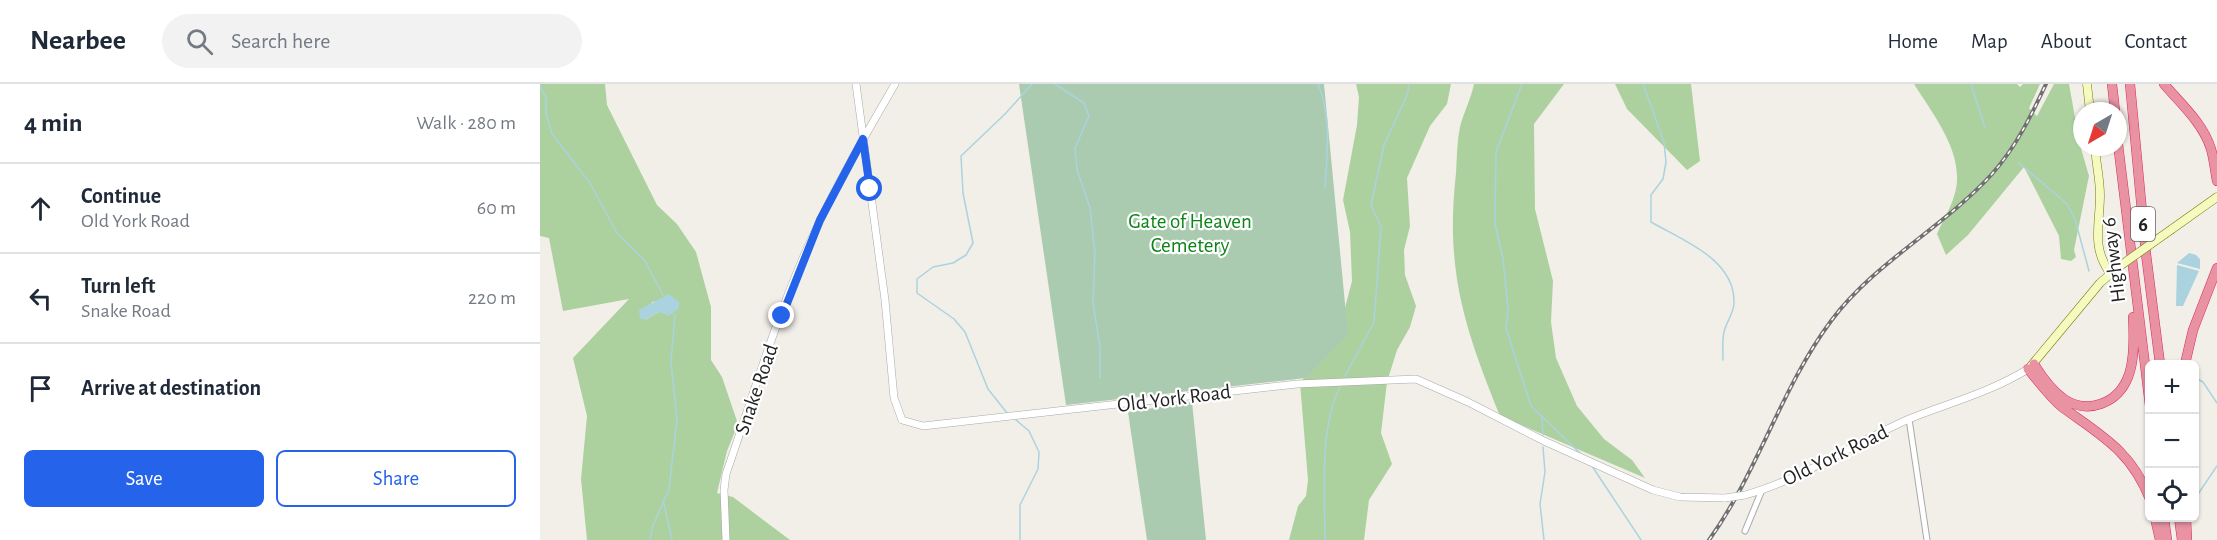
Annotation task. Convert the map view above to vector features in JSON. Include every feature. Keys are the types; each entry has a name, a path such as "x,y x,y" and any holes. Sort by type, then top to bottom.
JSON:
{"highway":[{"path":"2112,84 2114,102"},
{"name":"Highway 6","path":"2130,84 2146,254 2159,360"},
{"path":"2164,84 2187,109 2205,135 2211,150 2217,181"},
{"name":"Highway 6","path":"2119,156 2145,368"},
{"path":"2031,366 2053,389 2076,405 2102,405 2120,393 2130,374 2132,358 2133,323 2128,240"},
{"path":"2186,360 2193,330 2217,268"},
{"path":"2031,366 2061,406 2119,448 2136,470 2145,489"},
{"path":"2156,522 2160,540"},
{"path":"2165,522 2167,540"},
{"path":"2180,522 2182,540"},
{"path":"2186,522 2188,540"}],"main road":[{"path":"2087,84 2089,102"},
{"path":"2095,156 2100,197 2096,240 2103,261 2113,271"},
{"name":"Old York Road","path":"2031,366 2113,271 2217,197"}],"street":[{"name":"Old York Road","path":"856,84 885,300 894,398 902,420 911,425 923,426 1297,384 1416,379 1468,402 1544,441 1653,490 1680,496 1725,498 1762,490 1909,420 2009,381 2031,366"},
{"name":"Snake Road","path":"726,540 724,490 730,463 802,260 845,170 895,84"},
{"name":"Old York Road","path":"1909,420 1927,540"},
{"name":"Old York Road","path":"1745,531 1762,490"}],"green space":[{"path":"540,84 605,84 607,105 657,205 677,224 696,252 711,307 711,360 722,377 738,424 727,451 717,493 733,497 790,540 587,540 581,479 587,416 573,358 629,299 563,311 549,238 540,236","holes":["659,301 659,312 645,320 652,302"]},
{"name":"Gate of Heaven Cemetery","path":"1019,84 1324,84 1348,335 1306,378 1066,405"},
{"path":"1356,84 1451,84 1447,104 1430,126 1407,178 1410,226 1404,250 1405,275 1416,306 1410,327 1397,350 1387,382 1381,433 1392,464 1369,500 1364,540 1289,540 1298,506 1306,496 1308,480 1300,383 1338,335 1352,281 1350,232 1343,200 1357,125 1359,97"},
{"path":"1474,84 1564,84 1534,124 1535,209 1553,281 1551,322 1556,358 1577,406 1604,439 1632,460 1645,478 1500,416 1467,326 1460,298 1453,239 1459,135"},
{"path":"1615,84 1691,84 1700,161 1687,170 1627,109"},
{"path":"1914,84 2017,84 2020,87 2023,84 2040,84 2029,108 2037,116 2054,84 2069,84 2073,106 2073,156 2083,156 2089,176 2074,250 2076,257 2071,261 2061,259 2059,236 2024,167 1968,235 1946,255 1937,234 1955,192 1957,177 1953,152"},
{"path":"1192,402 1206,540 1147,540 1128,412"}],"water":[{"path":"2189,253 2200,259 2200,269 2177,263"},
{"path":"2177,265 2199,271 2183,306 2176,306"},
{"path":"669,294 679,302 679,308 669,316 659,312 645,320 640,318 639,310"}],"waterway":[{"path":"1007,413 988,389 965,332 954,319 917,293 917,279 933,267 953,263 966,255 973,243 963,193 961,156 1005,114 1032,84"},
{"path":"1055,84 1084,103 1089,116 1075,148 1077,170 1090,208 1095,253 1093,302 1100,348 1100,378"},
{"path":"1318,84 1327,122 1325,188"},
{"path":"1345,376 1374,322 1381,227 1371,205 1384,145 1407,95 1409,84"},
{"path":"1522,84 1496,152 1495,224 1503,259 1508,310 1506,328 1531,406 1580,453"},
{"path":"1643,84 1664,142 1666,162 1663,179 1651,195 1651,222 1704,252 1716,262 1732,286 1734,305 1724,332 1723,360"},
{"path":"1971,84 1985,128"},
{"path":"540,86 546,98 546,113 552,134 590,183 617,233 645,261 663,295"},
{"path":"2019,163 2067,204 2075,219 2089,271"},
{"path":"650,540 652,528 669,489 677,420 671,362 675,314"},
{"path":"2199,380 2203,382 2217,403"},
{"path":"1325,540 1326,441 1333,403 1340,387"},
{"path":"1542,417 1543,435"},
{"path":"1016,420 1029,431 1039,452 1038,469 1020,505 1020,540"},
{"path":"1543,447 1545,472 1540,504 1544,540"},
{"path":"1592,466 1641,540"},
{"path":"2199,493 2217,466"},
{"path":"663,500 672,540"}],"railway":[{"path":"1709,540 1742,487 1783,402 1813,347 1831,321 1868,281 1973,193 1992,174 2016,142 2046,84"}],"route":[{"path":"782,316 802,260 820,220 863,139 870,189"}]}
